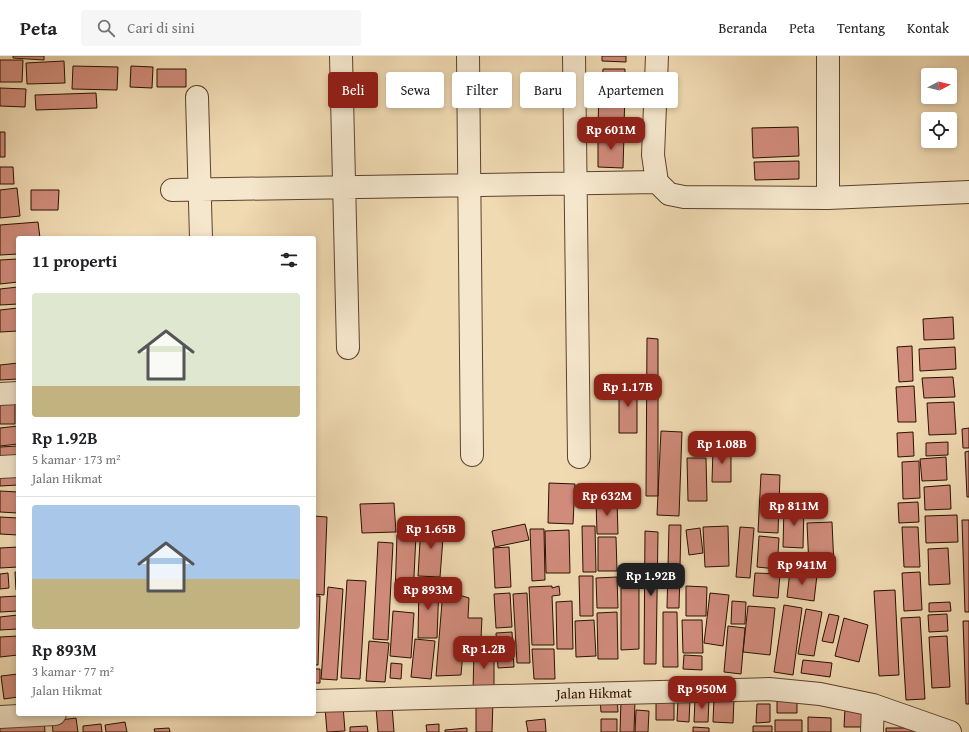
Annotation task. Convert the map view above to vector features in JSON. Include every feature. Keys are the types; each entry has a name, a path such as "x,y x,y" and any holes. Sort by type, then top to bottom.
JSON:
{"street":[{"path":"341,56 348,348"},
{"path":"468,56 472,455"},
{"path":"574,56 579,457"},
{"path":"657,56 653,155 657,182 669,194 684,197 828,198 969,192"},
{"path":"828,56 828,198"},
{"path":"197,97 201,236"},
{"path":"172,190 657,182"},
{"path":"0,394 16,393"},
{"path":"0,467 16,466"},
{"name":"Jalan Hikmat","path":"316,701 769,689 820,694 873,705 950,732"},
{"path":"872,732 873,705"},
{"path":"0,717 18,716"}],"building":[{"path":"13,56 44,56 44,60 13,58"},
{"path":"602,56 626,56 626,62 602,61"},
{"path":"0,60 23,60 22,82 0,82"},
{"path":"64,61 65,83 27,84 26,63"},
{"path":"73,66 118,67 117,90 72,89"},
{"path":"131,66 153,67 152,88 130,87"},
{"path":"157,69 186,69 186,87 157,87"},
{"path":"603,69 625,69 625,72 603,72"},
{"path":"0,88 26,89 25,107 0,106"},
{"path":"96,93 97,108 36,110 35,95"},
{"path":"598,108 625,108 624,126 598,125"},
{"path":"798,127 799,156 753,158 752,128"},
{"path":"0,132 5,132 5,157 0,157"},
{"path":"598,134 624,135 623,168 598,167"},
{"path":"799,161 799,179 755,180 754,162"},
{"path":"0,167 13,167 14,184 0,184"},
{"path":"17,188 20,216 0,218 0,190"},
{"path":"31,190 59,190 58,210 31,210"},
{"path":"38,222 40,236 16,236 16,254 0,255 0,225"},
{"path":"16,259 16,282 0,284 0,260"},
{"path":"16,287 16,304 0,305 0,289"},
{"path":"16,308 16,331 0,332 0,310"},
{"path":"953,317 954,339 924,340 923,319"},
{"path":"647,338 658,339 658,496 646,496"},
{"path":"912,346 913,381 899,382 897,347"},
{"path":"955,347 956,369 920,371 919,349"},
{"path":"16,363 16,379 0,380 0,365"},
{"path":"953,377 955,397 924,398 922,378"},
{"path":"637,383 637,433 619,433 619,384"},
{"path":"914,386 916,422 898,422 896,387"},
{"path":"0,400 15,400 15,424 0,424"},
{"path":"954,402 956,434 929,435 927,403"},
{"path":"16,426 16,444 0,446 0,428"},
{"path":"969,428 969,448 963,448 962,429"},
{"path":"661,431 682,432 679,516 657,515"},
{"path":"913,432 914,456 898,457 897,433"},
{"path":"948,442 948,455 926,456 926,443"},
{"path":"16,446 16,461 0,462 0,447"},
{"path":"713,448 731,449 731,482 712,482"},
{"path":"969,451 969,497 967,497 965,452"},
{"path":"946,457 947,480 922,481 920,459"},
{"path":"687,458 706,458 707,501 688,501"},
{"path":"919,461 920,498 903,499 902,462"},
{"path":"0,470 16,470 16,485 0,486"},
{"path":"761,474 780,475 778,533 758,532"},
{"path":"549,483 575,484 573,524 548,523"},
{"path":"950,485 951,509 925,510 924,487"},
{"path":"0,491 16,492 16,513 0,512"},
{"path":"617,500 618,534 597,534 596,501"},
{"path":"918,502 919,522 899,523 898,503"},
{"path":"394,503 396,532 362,533 360,504"},
{"path":"784,506 804,506 803,548 783,547"},
{"path":"957,515 958,542 926,543 925,516"},
{"path":"316,516 327,517 324,595 316,594"},
{"path":"0,517 16,518 16,535 0,534"},
{"path":"962,520 969,520 969,612 965,612"},
{"path":"832,522 834,567 809,568 807,523"},
{"path":"421,524 444,525 440,577 418,576"},
{"path":"525,524 529,540 495,547 492,531"},
{"path":"669,525 681,525 679,608 667,608"},
{"path":"582,526 595,526 596,572 583,572"},
{"path":"728,526 729,566 705,567 703,527"},
{"path":"740,527 754,528 750,578 736,577"},
{"path":"902,527 918,527 920,567 904,567"},
{"path":"700,528 703,553 689,555 686,530"},
{"path":"530,529 544,529 545,580 532,581"},
{"path":"569,530 570,573 546,573 545,531"},
{"path":"645,531 658,532 656,664 644,664"},
{"path":"397,535 416,535 413,597 395,596"},
{"path":"759,536 779,538 777,569 757,567"},
{"path":"598,537 616,537 617,571 598,571"},
{"path":"378,542 393,543 388,640 373,639"},
{"path":"16,547 16,567 0,568 0,548"},
{"path":"509,547 511,587 495,588 493,548"},
{"path":"948,548 950,584 929,585 928,549"},
{"path":"790,571 817,575 814,601 787,597"},
{"path":"920,572 922,610 904,611 902,573"},
{"path":"8,573 9,588 0,589 0,574"},
{"path":"755,573 780,574 778,598 753,596"},
{"path":"579,576 593,576 593,616 580,616"},
{"path":"617,577 618,608 597,608 596,578"},
{"path":"347,580 366,581 360,679 341,678"},
{"path":"419,585 439,585 437,638 418,638"},
{"path":"552,586 552,588 559,586 560,595 552,596 554,645 532,645 529,587"},
{"path":"686,586 707,587 706,616 686,616"},
{"path":"328,587 343,589 337,680 321,679"},
{"path":"621,588 639,588 639,649 621,650"},
{"path":"443,590 469,598 468,618 482,618 481,638 464,640 461,675 436,676"},
{"path":"895,590 899,675 879,676 874,591"},
{"path":"510,593 512,627 496,628 494,594"},
{"path":"527,593 530,663 517,663 513,594"},
{"path":"710,593 729,595 723,646 704,643"},
{"path":"16,596 16,611 0,612 0,597"},
{"path":"316,596 320,596 318,665 316,665"},
{"path":"572,601 573,649 557,649 556,602"},
{"path":"732,601 746,602 745,624 731,624"},
{"path":"950,602 951,611 929,612 929,603"},
{"path":"784,605 802,608 793,675 774,672"},
{"path":"748,606 775,608 770,655 743,652"},
{"path":"806,609 822,612 814,656 798,654"},
{"path":"393,611 414,613 411,658 390,656"},
{"path":"617,612 618,659 598,659 597,613"},
{"path":"663,612 677,612 678,667 663,667"},
{"path":"829,614 839,616 833,643 822,641"},
{"path":"947,614 948,631 929,632 928,615"},
{"path":"16,615 16,629 0,630 0,617"},
{"path":"920,617 925,699 906,700 901,618"},
{"path":"844,618 868,625 859,662 835,656"},
{"path":"594,620 596,656 576,657 575,621"},
{"path":"682,620 702,620 703,653 683,653"},
{"path":"963,621 969,621 969,704 966,704"},
{"path":"728,626 745,628 741,674 724,672"},
{"path":"512,632 514,667 498,668 496,633"},
{"path":"16,636 16,655 0,657 0,637"},
{"path":"947,636 950,687 932,688 929,637"},
{"path":"415,639 435,641 431,679 411,677"},
{"path":"369,641 389,643 385,682 366,681"},
{"path":"474,647 494,647 494,692 473,693"},
{"path":"532,649 554,649 555,679 534,679"},
{"path":"684,655 702,656 702,670 683,669"},
{"path":"803,660 832,663 830,677 801,673"},
{"path":"391,663 402,664 401,679 390,678"},
{"path":"316,669 320,669 320,683 316,683"},
{"path":"16,674 16,697 4,699 1,676"},
{"path":"714,697 734,698 733,723 713,722"},
{"path":"600,698 617,698 618,712 601,712"},
{"path":"674,699 674,720 656,720 656,700"},
{"path":"678,699 690,699 689,722 677,721"},
{"path":"695,699 709,699 708,722 694,722"},
{"path":"476,700 493,701 492,732 476,732"},
{"path":"621,700 635,700 634,732 620,732"},
{"path":"777,701 797,702 797,713 777,713"},
{"path":"757,704 770,704 770,722 756,723"},
{"path":"343,706 345,731 327,732 325,708"},
{"path":"392,706 394,732 378,732 376,708"},
{"path":"845,708 865,708 865,727 844,727"},
{"path":"636,710 649,711 648,732 635,732"},
{"path":"808,717 831,718 831,732 808,732"},
{"path":"76,718 78,732 53,732 52,721"},
{"path":"545,719 546,732 528,732 526,721"},
{"path":"601,719 617,719 617,732 601,732"},
{"path":"44,720 45,732 0,732 0,722"},
{"path":"775,720 802,720 802,732 775,732"},
{"path":"125,722 127,732 106,732 105,725"},
{"path":"101,724 102,732 83,732 83,726"},
{"path":"439,724 439,732 427,732 426,725"},
{"path":"367,726 368,732 350,732 350,727"},
{"path":"753,726 772,726 772,732 753,732"},
{"path":"693,727 709,728 709,732 693,732"},
{"path":"169,728 170,732 155,732 154,729"},
{"path":"467,728 467,732 445,732 445,730"},
{"path":"886,728 915,728 915,732 886,732"}]}
